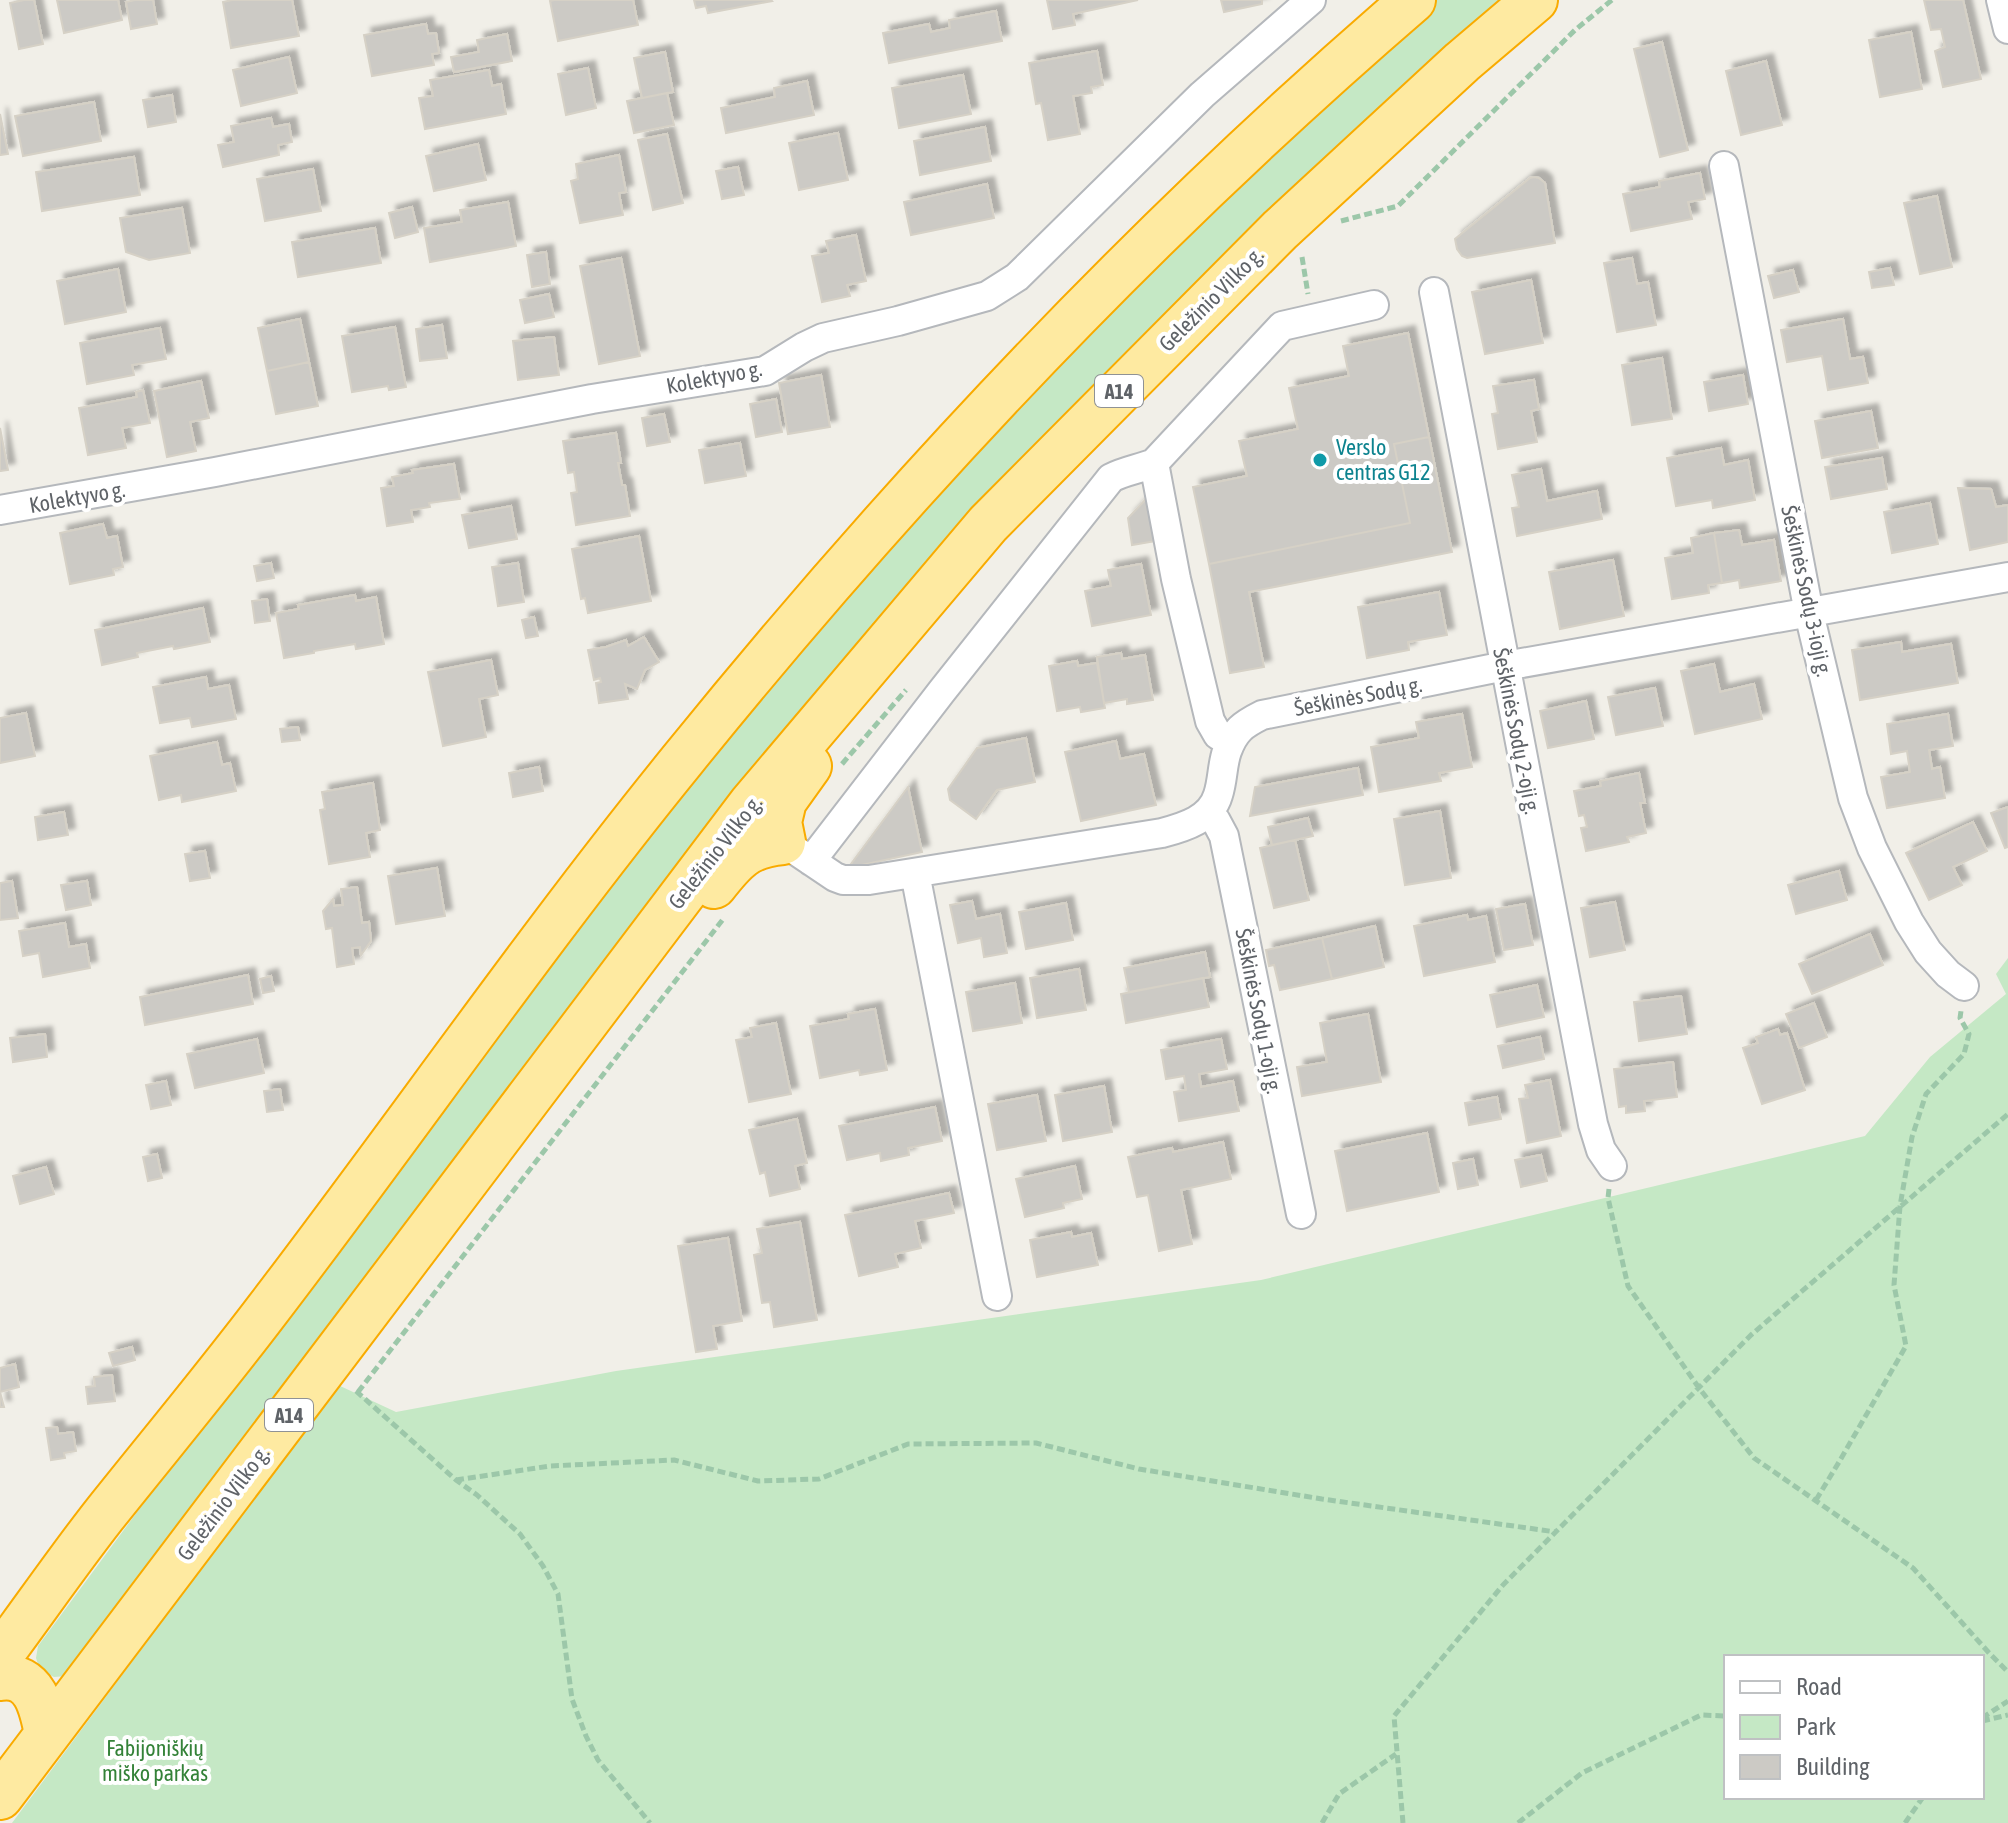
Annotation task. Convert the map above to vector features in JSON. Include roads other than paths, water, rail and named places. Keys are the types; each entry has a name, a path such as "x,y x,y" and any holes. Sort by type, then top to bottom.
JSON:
{"highway":[{"path":"0,1656 101,1519 266,1313 560,917 681,761 798,619 1070,322 1172,220 1413,0"},
{"name":"Geležinio Vilko g.","path":"0,1797 751,804 988,524 1280,230 1462,62 1535,0"},
{"path":"797,851 779,822 784,801 814,758 850,716 879,653"},
{"path":"618,980 675,936 730,865 748,851 765,843 797,851"},
{"path":"0,1678 11,1676 27,1684 41,1702 47,1734"}],"street":[{"name":"Kolektyvo g.","path":"0,510 592,399 765,371 823,338 987,296 1017,277 1202,95 1311,0"},
{"path":"2001,0 2008,29"},
{"name":"Šeškinės Sodų 3-ioji g.","path":"1724,166 1809,613 1853,798 1872,848 1909,922 1928,952 1964,986"},
{"name":"Šeškinės Sodų 2-oji g.","path":"1434,292 1593,1124 1601,1150 1612,1166"},
{"path":"1154,463 1176,579 1210,721 1218,735 1230,742 1218,798 1208,813 1182,828 1162,833 869,880 835,877 797,851 942,691 1111,478 1154,463 1282,326 1374,305"},
{"name":"Šeškinės Sodų g.","path":"1230,742 1238,731 1262,715 1505,666 2008,577"},
{"name":"Šeškinės Sodų 1-oji g.","path":"1208,813 1224,836 1301,1214"},
{"path":"915,873 997,1296"}],"place":[{"name":"Verslo centras G12","path":"1320,460"}],"park label":[{"name":"Fabijoniškių miško parkas","path":"155,1760"}]}
